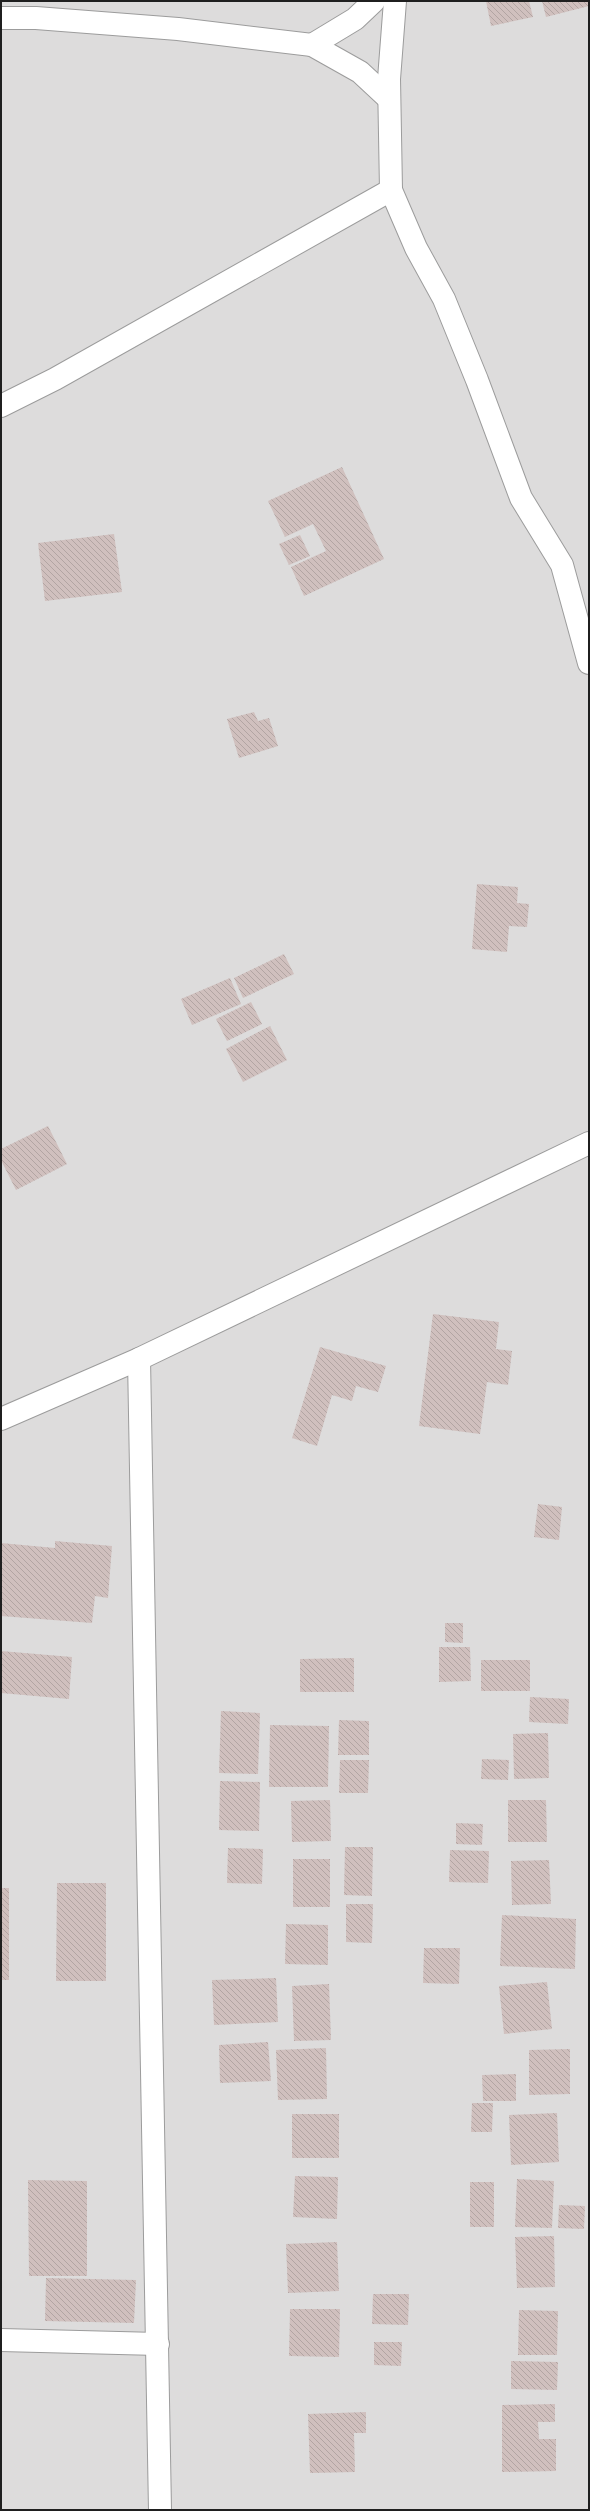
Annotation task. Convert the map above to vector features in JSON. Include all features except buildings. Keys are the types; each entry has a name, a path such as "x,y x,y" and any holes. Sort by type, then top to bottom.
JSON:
{"street":[{"path":"312,45 355,19 374,1"},
{"path":"395,1 389,99 391,190 416,248 447,306 477,380 521,498 562,565 589,663"},
{"path":"1,18 36,18 178,29 312,45 360,72 389,99"},
{"path":"1,406 55,379 391,190"},
{"path":"1,1419 139,1359 589,1143"},
{"path":"139,1359 160,2510"},
{"path":"1,2340 158,2344"}],"shaded area":[{"path":"1,1 589,1 589,2510 1,2510"}]}
